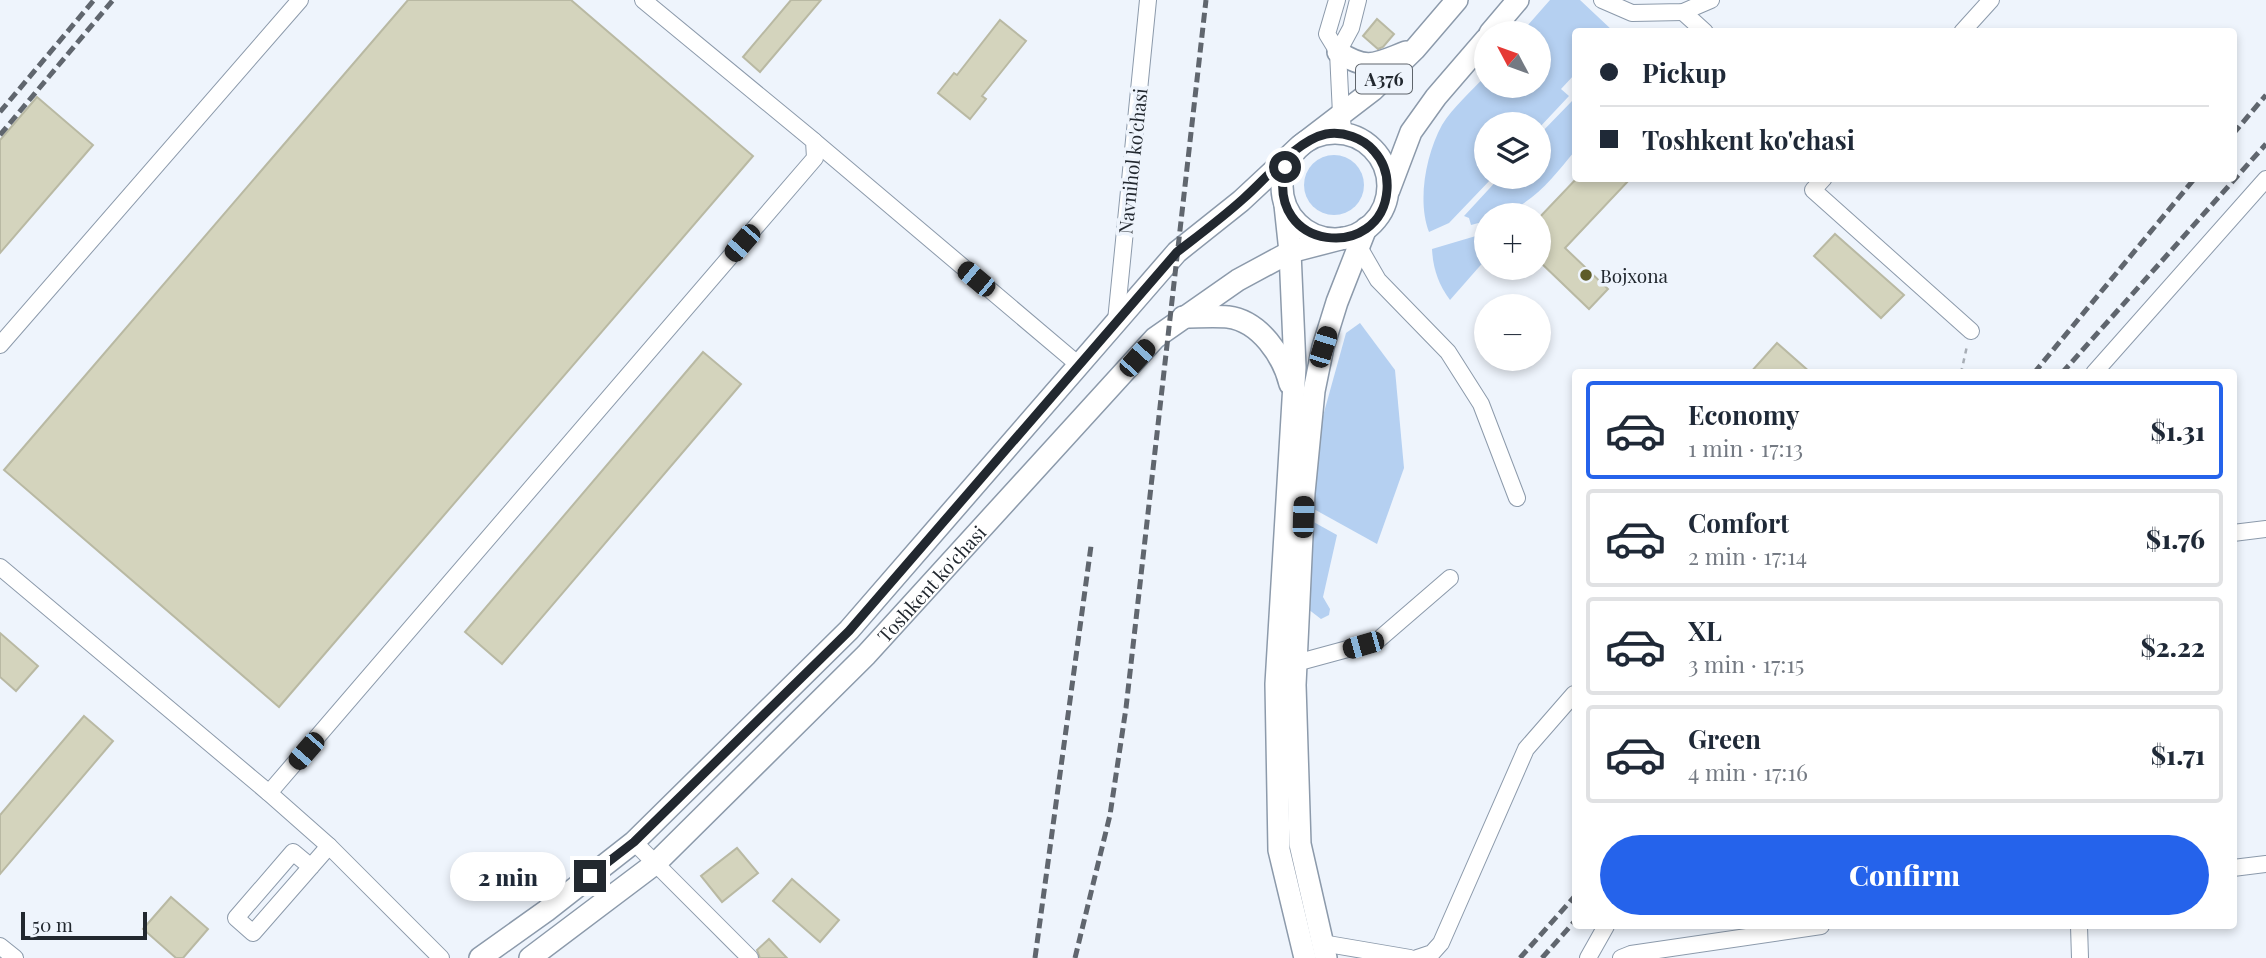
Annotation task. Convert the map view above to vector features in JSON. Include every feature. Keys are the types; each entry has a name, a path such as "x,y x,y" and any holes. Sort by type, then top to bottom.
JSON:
{"main road":[{"name":"A376","path":"1343,124 1415,49 1457,0"},
{"path":"1500,21 1518,0"},
{"path":"1338,52 1355,62 1372,66 1415,49"},
{"path":"1324,951 1300,844 1287,661 1314,391 1323,347 1356,238 1382,210 1411,132 1474,52"},
{"path":"1305,958 1279,850 1296,368 1290,253 1282,192 1285,167 1300,146 1343,124 1374,150 1383,164 1387,181 1386,198"},
{"name":"Toshkent ko'chasi","path":"480,958 547,911 634,842 849,631 1177,252 1241,201 1300,146"},
{"path":"1285,205 1302,228 1315,235 1329,239 1356,238"},
{"name":"Toshkent ko'chasi","path":"530,958 656,863 866,655 1155,338 1238,280 1290,253 1356,238"},
{"path":"1183,317 1230,317 1254,330 1277,352 1287,371 1294,401"}],"street":[{"path":"0,345 300,0"},
{"path":"643,0 1080,366"},
{"name":"Navnihol ko'chasi","path":"1116,321 1148,0"},
{"path":"1337,0 1327,34 1338,52 1343,124"},
{"path":"1338,52 1351,28 1358,0"},
{"path":"1602,0 1632,13 1683,12 1711,0"},
{"path":"1966,28 1991,0"},
{"path":"1683,12 1701,28"},
{"path":"269,793 815,158 814,141"},
{"path":"1820,182 1813,190 1971,331"},
{"path":"2098,369 2265,182"},
{"path":"1356,238 1378,280 1455,362 1481,404 1517,498"},
{"path":"2237,533 2266,529"},
{"path":"0,567 269,793 328,846 441,958"},
{"path":"1287,661 1377,641 1450,578"},
{"path":"1417,958 1432,953 1441,943 1526,749 1572,696"},
{"path":"634,842 750,958"},
{"path":"310,867 293,852 236,918 253,933 310,867 328,846"},
{"path":"2237,868 2266,864"},
{"path":"1588,958 1604,929"},
{"path":"1621,958 1631,954 1801,929"},
{"path":"2079,929 2080,958"},
{"path":"0,946 15,958"},
{"path":"1324,951 1410,958"}],"path":[{"path":"1962,369 1971,331"}],"shaded area":[{"path":"1550,0 1580,0 1610,28 1572,28 1572,77 1561,89 1569,96 1551,115 1551,112 1474,112 1474,189 1482,189 1449,223 1429,232 1424,206 1428,163 1442,125 1474,87 1474,98 1551,98 1551,21 1532,21"},
{"path":"1572,101 1572,155 1551,179 1551,123"},
{"path":"1334,155 1351,160 1359,168 1364,185 1359,202 1351,210 1334,215 1317,210 1309,202 1304,185 1309,168 1317,160"},
{"path":"1489,189 1542,189 1523,203 1476,203"},
{"path":"1474,205 1474,224 1471,225 1469,218 1464,216"},
{"path":"1474,237 1474,273 1450,300 1437,276 1432,249"},
{"path":"1360,323 1395,370 1404,468 1377,544 1312,508 1323,416 1346,333"},
{"path":"1310,520 1337,535 1323,597 1330,609 1329,615 1321,619 1308,609"}],"building":[{"path":"408,0 571,0 753,156 279,707 4,470"},
{"path":"791,0 821,0 760,72 743,57"},
{"path":"1377,19 1394,34 1378,49 1363,36"},
{"path":"1000,20 1026,41 982,96 986,99 970,119 938,93 954,73 957,75"},
{"path":"37,97 93,145 0,253 0,140"},
{"path":"1573,182 1627,182 1565,248 1608,289 1589,309 1551,272 1551,205"},
{"path":"1835,234 1904,295 1881,318 1814,256"},
{"path":"1777,343 1806,369 1754,369"},
{"path":"703,352 741,384 502,664 465,632"},
{"path":"0,633 38,666 16,691 0,677"},
{"path":"84,716 113,741 0,874 0,815"},
{"path":"737,848 758,873 722,902 701,876"},
{"path":"792,879 839,920 820,942 773,901"},
{"path":"171,897 208,929 183,958 176,958 143,929"},
{"path":"769,939 787,958 760,958 757,950"}],"railway":[{"path":"0,112 94,0"},
{"path":"0,135 113,0"},
{"path":"1075,958 1110,815 1126,708 1206,0"},
{"path":"2237,129 2266,95"},
{"path":"2237,177 2266,144"},
{"path":"2037,369 2192,182"},
{"path":"2066,369 2232,182"},
{"path":"1035,958 1091,546"},
{"path":"1520,958 1572,899"},
{"path":"1542,958 1572,924"}],"place":[{"name":"Bojxona","path":"1586,275"}],"route":[{"path":"590,876 634,842 849,631 1177,252 1241,201 1300,146 1313,138 1344,134 1360,140 1374,150 1383,164 1387,181 1382,210 1375,220 1356,234 1329,239 1315,235 1292,218 1285,205 1282,179 1285,167"}]}
